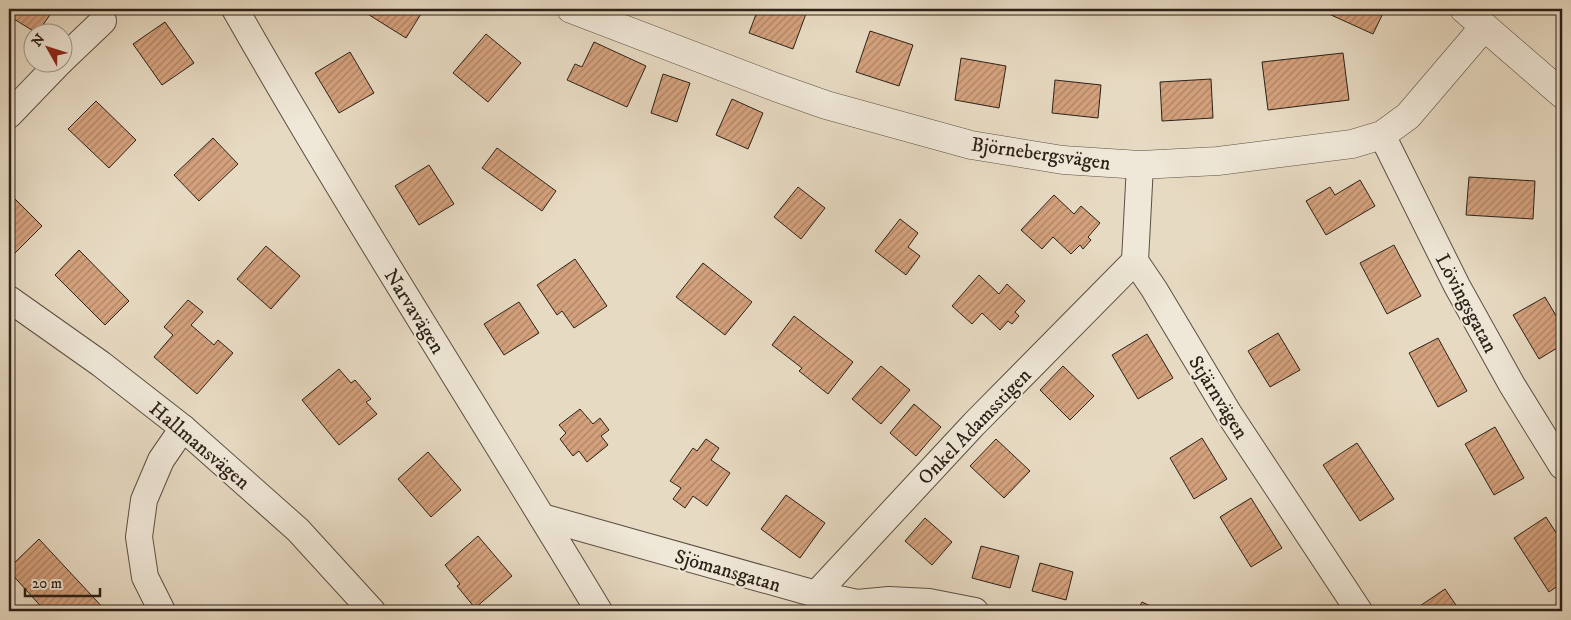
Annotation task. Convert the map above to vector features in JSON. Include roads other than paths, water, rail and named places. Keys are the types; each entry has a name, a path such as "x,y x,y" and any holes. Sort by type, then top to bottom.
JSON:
{"street":[{"name":"Narvavägen","path":"235,9 293,112 359,222 599,611"},
{"name":"Björnebergsvägen","path":"571,9 826,105 964,142 1064,160 1140,165 1218,161 1352,144 1382,135 1408,116 1484,27"},
{"path":"1464,9 1562,94"},
{"path":"72,50 102,21"},
{"path":"9,115 50,72"},
{"name":"Lövingsgatan","path":"1382,135 1457,286 1512,385 1562,466"},
{"path":"1136,261 1140,165"},
{"name":"Onkel Adamsstigen","path":"816,594 974,424 1136,261"},
{"name":"Stjärnvägen","path":"1136,261 1229,414 1358,611"},
{"name":"Hallmansvägen","path":"9,299 101,364 183,428 298,530 372,611"},
{"path":"162,611 145,577 139,536 144,500 161,460 183,428"},
{"name":"Sjömansgatan","path":"542,517 858,607 889,600 929,602 975,611"}]}
